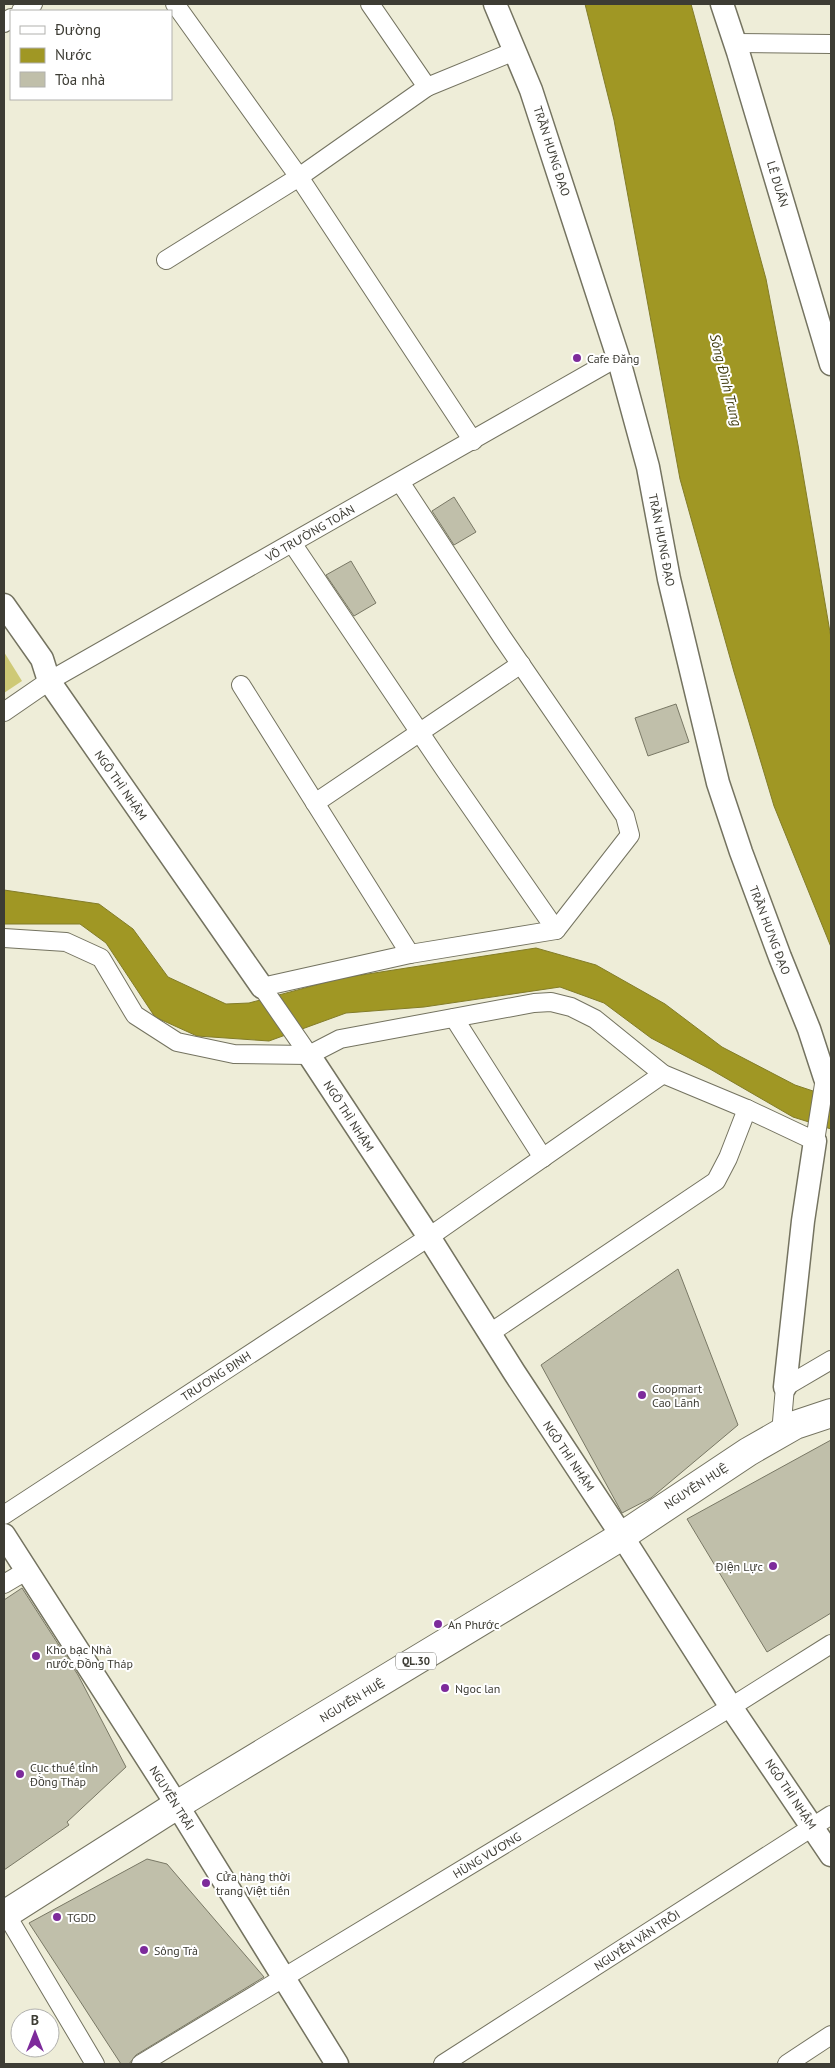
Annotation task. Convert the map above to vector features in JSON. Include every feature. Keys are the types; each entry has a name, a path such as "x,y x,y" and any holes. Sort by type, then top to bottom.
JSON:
{"highway":[{"name":"NGUYỄN HUỆ","path":"5,1914 177,1805 622,1536 703,1481 794,1425 831,1413"}],"street":[{"path":"175,4 299,177 473,441"},
{"path":"370,4 427,87"},
{"name":"TRẦN HƯNG ĐẠO","path":"496,4 531,90 618,357 648,467 669,579 718,783 747,869 809,1029 825,1078"},
{"name":"LÊ DUẨN","path":"722,4 831,364"},
{"path":"735,44 831,44"},
{"path":"166,260 299,177 427,87 515,51"},
{"name":"VÕ TRƯỜNG TOẢN","path":"4,712 49,681 618,357"},
{"path":"309,1055 262,987 410,954 556,930 630,836 625,816 400,482"},
{"path":"292,543 556,930"},
{"name":"NGÔ THÌ NHẬM","path":"4,605 42,659 49,681 262,987"},
{"path":"315,803 521,664"},
{"path":"240,685 410,954"},
{"path":"4,938 66,942 101,958 135,1015 177,1042 234,1054 309,1055 340,1039 534,1003 551,1002 571,1007 595,1020 663,1074 747,1109 815,1141"},
{"path":"454,1018 543,1158"},
{"name":"NGÔ THÌ NHẬM","path":"309,1055 429,1237 730,1707 822,1821 831,1855"},
{"name":"TRƯƠNG ĐỊNH","path":"4,1515 429,1237 663,1074"},
{"path":"781,1433 803,1221 825,1078"},
{"path":"490,1333 716,1181 728,1158 747,1109"},
{"path":"785,1387 831,1360"},
{"name":"NGUYỄN TRÃI","path":"4,1535 177,1805 337,2064"},
{"path":"4,1584 26,1571"},
{"name":"HÙNG VƯƠNG","path":"141,2064 831,1644"},
{"name":"NGUYỄN VĂN TRỖI","path":"443,2064 464,2059 822,1821"},
{"path":"5,1914 95,2064"},
{"path":"787,2064 831,2035"}],"shaded area":[{"path":"4,652 22,681 4,693"}],"water":[{"name":"Sông Đình Trung","path":"585,4 691,4 766,279 798,445 831,638 831,947 774,806 680,479 614,120"},
{"path":"4,890 99,904 133,929 168,977 226,1004 249,1003 342,978 536,948 596,965 665,1004 722,1047 795,1085 831,1097 831,1129 793,1117 710,1069 651,1038 604,1003 560,987 424,1007 346,1013 269,1041 197,1036 155,1017 106,943 80,924 4,924"}],"building":[{"path":"454,497 476,532 454,545 432,511"},
{"path":"351,561 376,603 354,616 326,575"},
{"path":"676,704 689,742 648,756 635,718"},
{"name":"Coopmart Cao Lãnh","path":"678,1269 738,1425 651,1498 622,1513 541,1365"},
{"name":"ĐIện Lực","path":"831,1440 831,1613 767,1652 687,1519"},
{"name":"Kho bạc Nhà nước Đồng Tháp","path":"22,1588 78,1675 126,1767 67,1822 69,1825 4,1870 4,1600"},
{"name":"Sông Trà","path":"147,1859 167,1864 264,1977 136,2055 129,2064 121,2064 29,1923"}],"place":[{"name":"Cafe Đăng","path":"577,358"},
{"name":"Coopmart Cao Lãnh","path":"642,1395"},
{"name":"ĐIện Lực","path":"773,1566"},
{"name":"An Phước","path":"438,1624"},
{"name":"Kho bạc Nhà nước Đồng Tháp","path":"36,1656"},
{"name":"Ngoc lan","path":"445,1688"},
{"name":"Cục thuế tỉnh Đồng Tháp","path":"20,1774"},
{"name":"Cửa hàng thời trang Việt tiến","path":"206,1883"},
{"name":"TGDD","path":"57,1917"},
{"name":"Sông Trà","path":"144,1950"}]}
